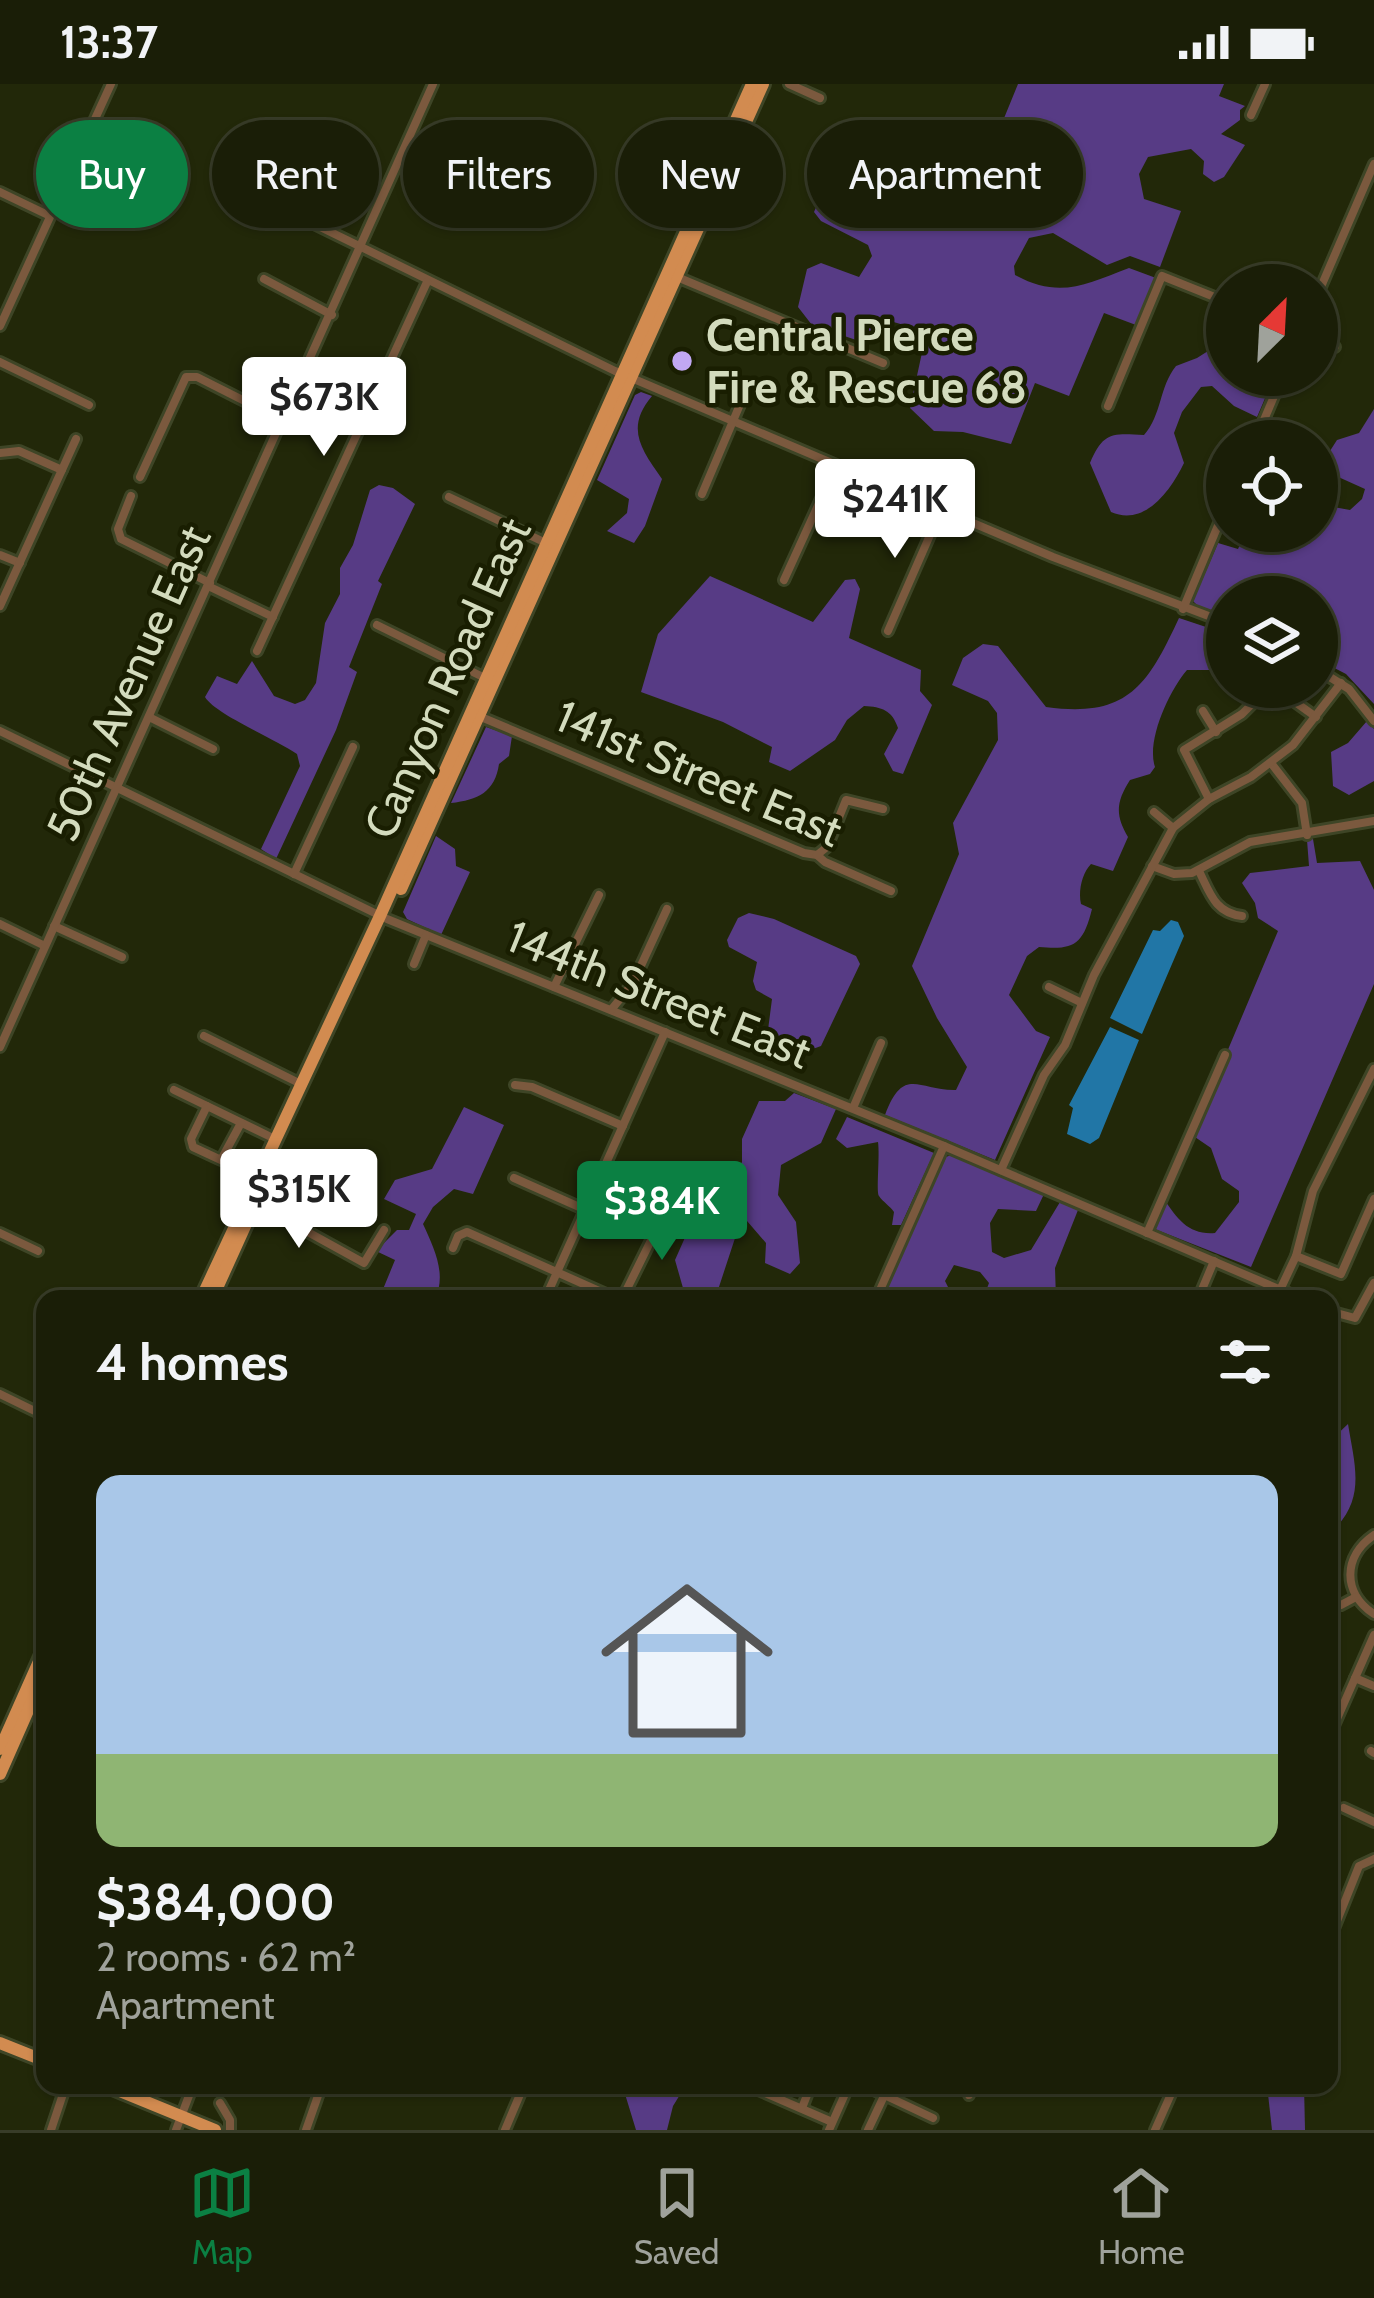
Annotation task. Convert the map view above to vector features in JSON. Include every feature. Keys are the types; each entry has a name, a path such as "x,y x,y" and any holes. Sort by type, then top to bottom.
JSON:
{"main road":[{"name":"Canyon Road East","path":"206,1290 384,918 547,544 751,112 758,84"},
{"name":"Canyon Road East","path":"249,1206 301,1084 482,717 758,84"},
{"path":"538,586 550,549 547,544"},
{"path":"482,717 478,710 487,678"},
{"path":"216,1290 249,1206"},
{"path":"0,1749 36,1668"},
{"path":"0,1774 36,1692"},
{"path":"0,2043 36,2057"},
{"path":"127,2094 215,2130"}],"street":[{"path":"94,120 111,84"},
{"name":"50th Avenue East","path":"1,1042 434,84"},
{"path":"789,84 820,98"},
{"path":"1251,115 1265,84"},
{"path":"1331,264 1374,164"},
{"path":"0,192 36,209"},
{"path":"0,326 45,228"},
{"path":"319,228 734,423 1206,616"},
{"path":"1108,406 1162,276 1206,294"},
{"path":"677,277 883,362"},
{"path":"264,279 332,315"},
{"path":"257,652 427,282"},
{"path":"0,362 89,405"},
{"path":"140,477 188,376 284,422"},
{"path":"702,494 747,388"},
{"path":"0,606 76,440"},
{"path":"0,453 19,451 62,470"},
{"path":"784,580 836,466"},
{"path":"131,496 118,533 129,544 273,617"},
{"path":"449,497 547,544"},
{"path":"888,631 941,510"},
{"path":"1183,609 1207,552"},
{"path":"0,555 20,563"},
{"path":"377,626 487,678"},
{"path":"1338,681 1374,721"},
{"path":"1000,1170 1173,827 1209,799 1271,763 1301,736 1342,683"},
{"path":"1209,799 1184,750 1249,708"},
{"path":"1303,708 1316,717"},
{"path":"1202,711 1216,732"},
{"path":"149,717 213,749"},
{"name":"141st Street East","path":"482,717 804,854 817,855 891,891"},
{"name":"144th Street East","path":"0,731 384,918 853,1108 1280,1290"},
{"path":"294,874 353,747"},
{"path":"1271,763 1302,803 1307,835"},
{"path":"817,855 827,847 846,800 883,809"},
{"path":"1154,812 1173,827"},
{"path":"1152,866 1174,874 1199,871 1245,844 1374,822"},
{"path":"1199,871 1218,906 1242,916"},
{"path":"554,987 599,895"},
{"path":"611,1010 633,983 667,909"},
{"path":"0,924 45,946"},
{"path":"55,926 122,958"},
{"path":"413,964 426,935"},
{"path":"1049,987 1082,1004"},
{"path":"549,1290 664,1032"},
{"path":"204,1036 301,1084"},
{"path":"853,1108 881,1043"},
{"path":"1147,1233 1225,1055"},
{"path":"1280,1290 1296,1256 1313,1191 1374,1069"},
{"path":"514,1085 532,1087 623,1126"},
{"path":"174,1090 275,1139"},
{"path":"207,1106 191,1139 193,1147 221,1160 241,1123"},
{"path":"880,1290 944,1146"},
{"path":"514,1178 586,1210"},
{"path":"1296,1256 1341,1274 1374,1199"},
{"path":"249,1206 364,1263 384,1230"},
{"path":"624,1290 666,1210"},
{"path":"453,1248 458,1236 467,1232 598,1290"},
{"path":"0,1233 38,1251"},
{"path":"1202,1290 1214,1261"},
{"path":"1338,1313 1355,1318 1374,1283"},
{"path":"0,1394 36,1412"},
{"path":"1374,1535 1351,1563 1350,1584 1374,1614"},
{"path":"1341,1604 1356,1597"},
{"path":"1338,1717 1374,1635"},
{"path":"1355,1678 1374,1686"},
{"path":"1344,1808 1374,1822"},
{"path":"1338,1918 1361,1861 1374,1859"},
{"path":"51,2130 62,2094"},
{"path":"141,2100 143,2094"},
{"path":"176,2130 190,2094"},
{"path":"306,2130 319,2094"},
{"path":"505,2130 520,2094"},
{"path":"771,2094 830,2126 845,2094"},
{"path":"802,2108 807,2094"},
{"path":"880,2094 933,2118"},
{"path":"1155,2130 1171,2094"},
{"path":"868,2130 884,2096"},
{"path":"220,2103 230,2130"}],"shaded area":[{"path":"1018,84 1224,84 1219,96 1245,106 1240,120 1221,134 1245,145 1224,177 1214,182 1203,174 1204,161 1191,149 1148,157 1139,174 1144,199 1181,211 1160,267 1130,256 1107,265 1053,233 1029,238 1014,266 1015,275 1031,282 1072,287 1129,268 1156,278 1136,325 1104,313 1069,396 1035,383 1011,444 963,432 934,431 910,408 923,348 911,327 883,319 862,342 812,325 798,307 807,269 821,263 859,277 872,256 868,245 835,228 1083,228 1083,120 1003,120"},
{"path":"1206,352 1206,387 1182,412 1174,433 1184,463 1172,484 1146,510 1123,515 1111,512 1090,463 1099,445 1116,435 1144,435 1176,366"},
{"path":"635,395 652,396 639,418 639,438 662,479 634,543 607,531 627,513 629,499 597,480"},
{"path":"1223,396 1266,396 1257,417"},
{"path":"1374,409 1374,704 1338,670 1338,576 1206,576 1206,609 1193,601 1214,552 1338,552 1338,508 1350,510 1365,489 1338,477 1338,440 1359,433"},
{"path":"379,485 393,488 415,504 378,581 382,584 349,667 357,672 336,730 276,859 261,849 300,766 297,754 233,719 205,697 217,676 237,684 252,661 274,696 295,704 305,700 316,683 325,623 340,594 340,568 353,545 370,490"},
{"path":"710,576 813,622 845,580 855,579 860,589 849,638 921,670 920,691 932,705 903,774 893,771 884,754 898,728 893,717 881,709 864,706 847,720 835,740 790,771 769,762 772,747 723,722 641,692 658,634"},
{"path":"1179,618 1206,627 1206,670 1187,670 1180,679 1156,730 1155,767 1150,774 1130,780 1122,795 1119,815 1128,837 1113,871 1091,864 1083,877 1081,904 1092,909 1085,931 1075,943 1039,947 1027,956 1009,995 1036,1031 1050,1037 995,1160 885,1115 906,1085 956,1090 967,1067 912,966 959,854 953,823 998,740 997,713 988,701 952,685 963,658 983,644 998,646 1046,707 1074,709 1115,702 1131,692 1156,663"},
{"path":"1367,721 1374,729 1374,781 1349,795 1333,786 1331,752 1348,743"},
{"path":"486,727 512,736 509,756 499,764 484,793 451,803"},
{"path":"436,836 455,849 456,866 470,872 441,935 407,919 403,912"},
{"path":"1313,839 1317,863 1360,861 1374,890 1374,984 1251,1267 1152,1228 1164,1199 1185,1225 1206,1233 1215,1233 1239,1202 1239,1191 1222,1179 1211,1148 1192,1135 1278,931 1258,918 1242,883 1250,873 1309,866 1307,840"},
{"path":"749,913 774,919 856,956 860,964 821,1046 797,1050 773,1043 768,1030 772,999 756,990 753,981 757,962 729,947 727,940 738,918"},
{"path":"794,1093 836,1109 821,1143 781,1165 778,1195 796,1222 800,1263 790,1274 765,1263 766,1243 747,1221 740,1223 718,1290 682,1290 675,1260 691,1224 718,1210 742,1162 742,1139 759,1101 785,1101"},
{"path":"464,1107 504,1125 473,1194 454,1189 433,1207 423,1224 435,1252 438,1290 383,1290 395,1260 376,1251 397,1230 409,1230 416,1214 384,1199 395,1180 432,1169"},
{"path":"847,1117 934,1153 901,1225 892,1225 894,1212 878,1193 878,1142 847,1148 836,1139"},
{"path":"951,1155 1044,1194 1036,1211 998,1209 990,1223 992,1252 1004,1258 1031,1250 1060,1202 1078,1210 1055,1268 1056,1290 986,1290 989,1283 980,1272 954,1265 945,1281 950,1290 885,1290 946,1157"},
{"path":"1348,1424 1355,1483 1349,1509 1338,1525 1338,1433"},
{"path":"625,2094 680,2094 667,2130 636,2130"},
{"path":"1268,2094 1304,2094 1305,2130 1272,2130"}],"water":[{"path":"1171,920 1178,922 1184,936 1142,1034 1110,1018 1153,930 1160,931"},
{"path":"1110,1027 1139,1040 1099,1138 1090,1144 1067,1134 1073,1108 1069,1105"}],"place":[{"name":"Central Pierce Fire & Rescue 68","path":"682,361"}]}
